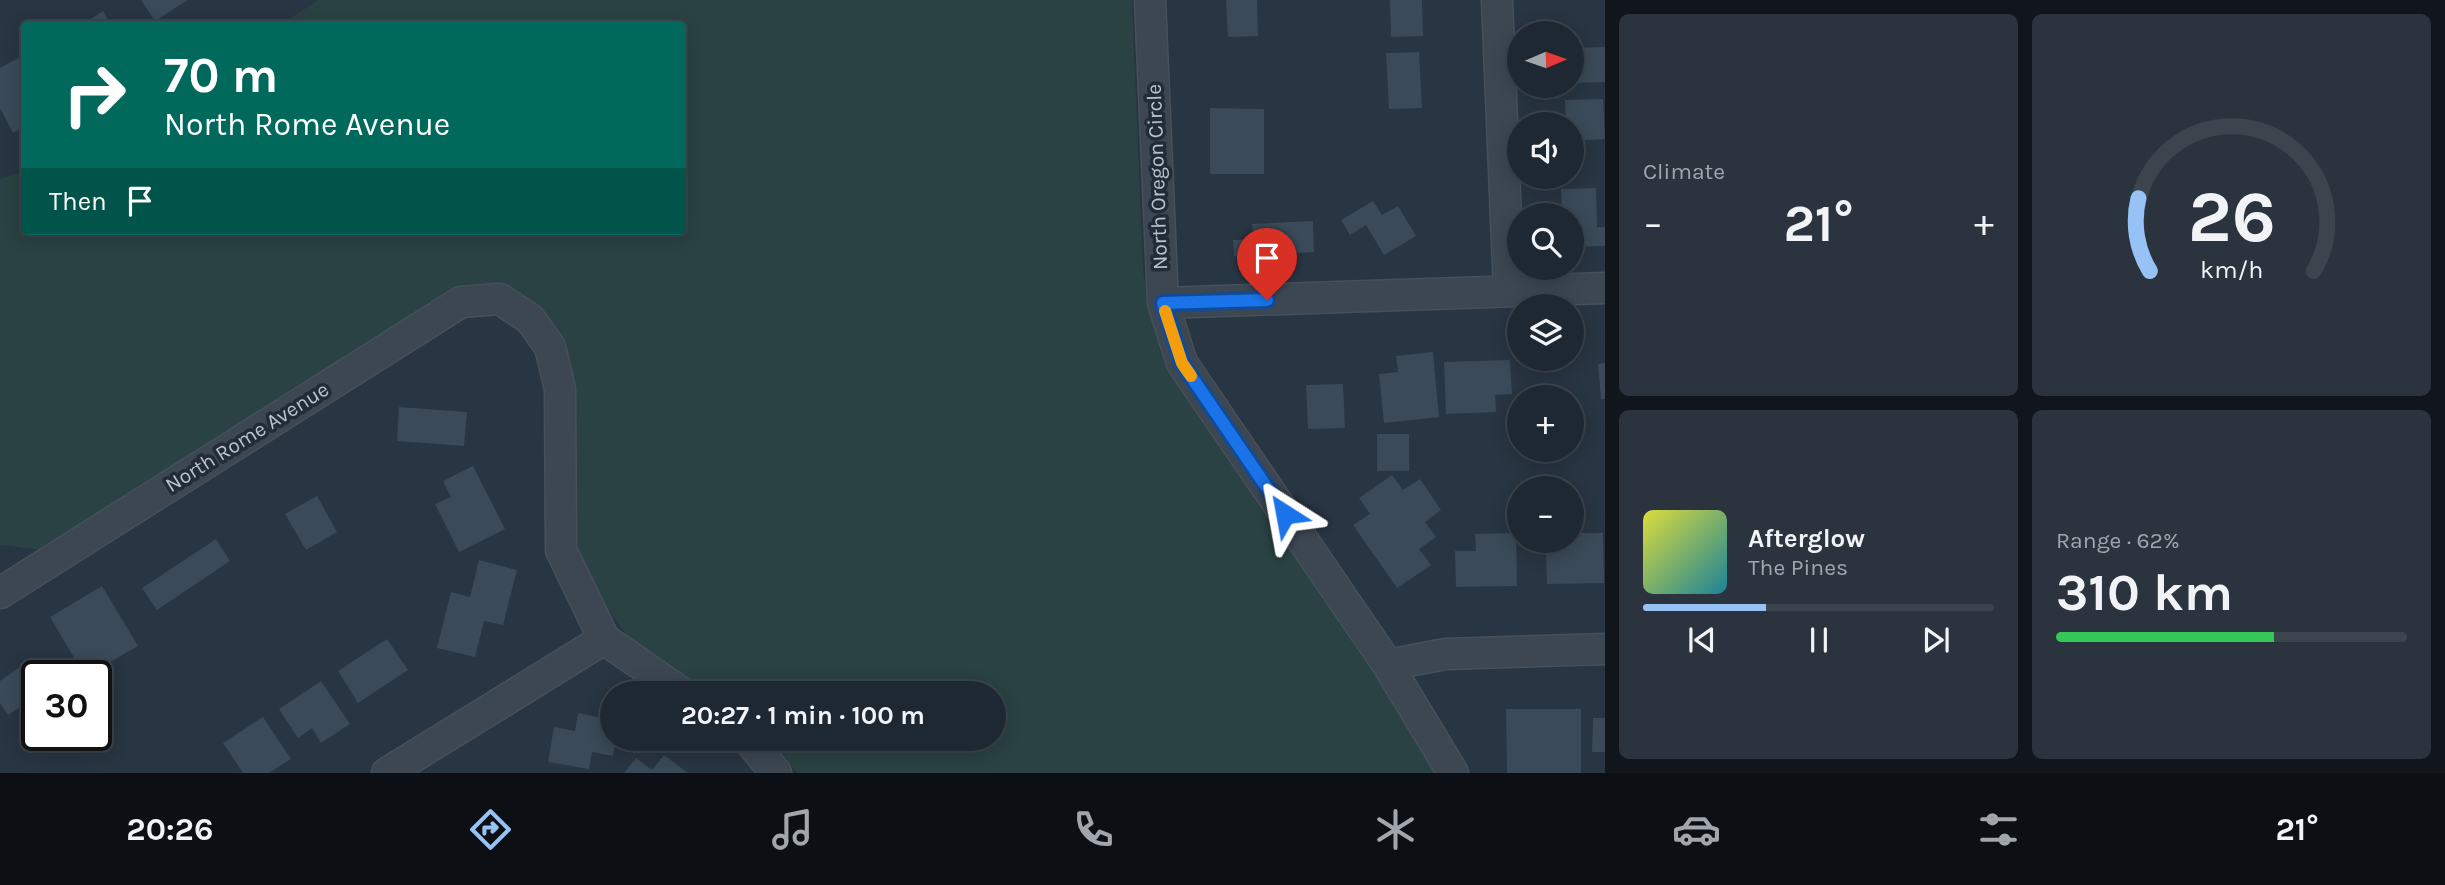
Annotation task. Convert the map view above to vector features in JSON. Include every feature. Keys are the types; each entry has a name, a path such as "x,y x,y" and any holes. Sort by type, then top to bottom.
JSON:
{"street":[{"name":"North Oregon Circle","path":"1150,0 1163,303 1182,363 1388,666 1452,773"},
{"path":"1497,0 1509,291"},
{"path":"1163,303 1605,288"},
{"name":"North Rome Avenue","path":"0,593 461,302 500,299 530,319 550,347 560,389 561,550 604,639"},
{"path":"387,773 604,639 665,681"},
{"path":"1388,666 1444,654 1605,649"},
{"path":"758,751 776,773"}],"green space":[{"path":"318,0 1132,0 1143,271 1151,308 1309,570 1439,773 798,773 777,751 1006,751 1006,681 686,681 632,642 588,582 571,524 552,331 475,290 50,551 0,545 0,179 21,173 21,235 686,235 686,21 286,21"}],"building":[{"path":"141,0 188,0 155,21"},
{"path":"1226,0 1257,0 1258,36 1228,37"},
{"path":"1390,0 1422,0 1423,36 1391,37"},
{"path":"103,11 109,21 88,21"},
{"path":"1605,47 1605,82 1584,83 1584,48"},
{"path":"1419,52 1422,108 1389,109 1386,53"},
{"path":"21,57 21,129 13,133 0,108 0,68"},
{"path":"1603,99 1605,139 1584,140 1584,112 1566,112 1565,100"},
{"path":"1210,108 1264,109 1264,174 1210,174"},
{"path":"1596,188 1597,227 1605,227 1605,246 1584,247 1584,203 1562,203 1561,189"},
{"path":"1373,201 1382,215 1398,206 1416,236 1384,255 1366,225 1350,235 1341,220"},
{"path":"1313,221 1314,252 1234,256 1233,240 1253,239 1252,224"},
{"path":"1433,352 1439,417 1384,423 1379,374 1398,372 1396,356"},
{"path":"1507,360 1511,385 1507,385 1507,394 1495,395 1496,412 1446,414 1444,362"},
{"path":"1605,363 1605,399 1601,399 1598,364"},
{"path":"1343,384 1345,428 1308,429 1306,385"},
{"path":"399,407 467,412 464,446 397,441"},
{"path":"1377,434 1409,434 1409,471 1377,471"},
{"path":"473,466 505,529 459,552 435,504 451,497 443,481"},
{"path":"1392,475 1403,490 1420,479 1441,510 1425,522 1436,537 1419,549 1431,565 1397,588 1353,525 1370,514 1359,498"},
{"path":"317,496 337,532 306,550 285,514"},
{"path":"1507,533 1507,553 1516,553 1517,586 1456,587 1455,551 1476,551 1475,534"},
{"path":"1584,533 1603,533 1604,583 1547,584 1546,553 1584,553"},
{"path":"216,539 230,561 157,610 142,588"},
{"path":"479,560 517,570 503,625 484,621 475,657 437,648 451,592 470,597"},
{"path":"102,586 138,646 112,661 76,660 50,617"},
{"path":"387,639 408,670 358,703 338,671"},
{"path":"21,666 21,706 8,715 0,703 0,681"},
{"path":"321,681 350,724 321,743 312,728 298,738 279,709"},
{"path":"1506,709 1581,709 1581,773 1507,773"},
{"path":"578,713 600,718 600,751 614,751 613,756 592,752 589,769 548,762 554,727 575,731"},
{"path":"263,717 291,759 269,773 243,773 223,743"},
{"path":"1593,718 1605,718 1605,752 1592,752"},
{"path":"664,755 688,773 624,773 636,758 652,770"}],"slow traffic":[{"path":"1165,311 1182,363 1191,376"}],"route":[{"path":"1267,300 1163,303 1182,363 1285,514"}]}
